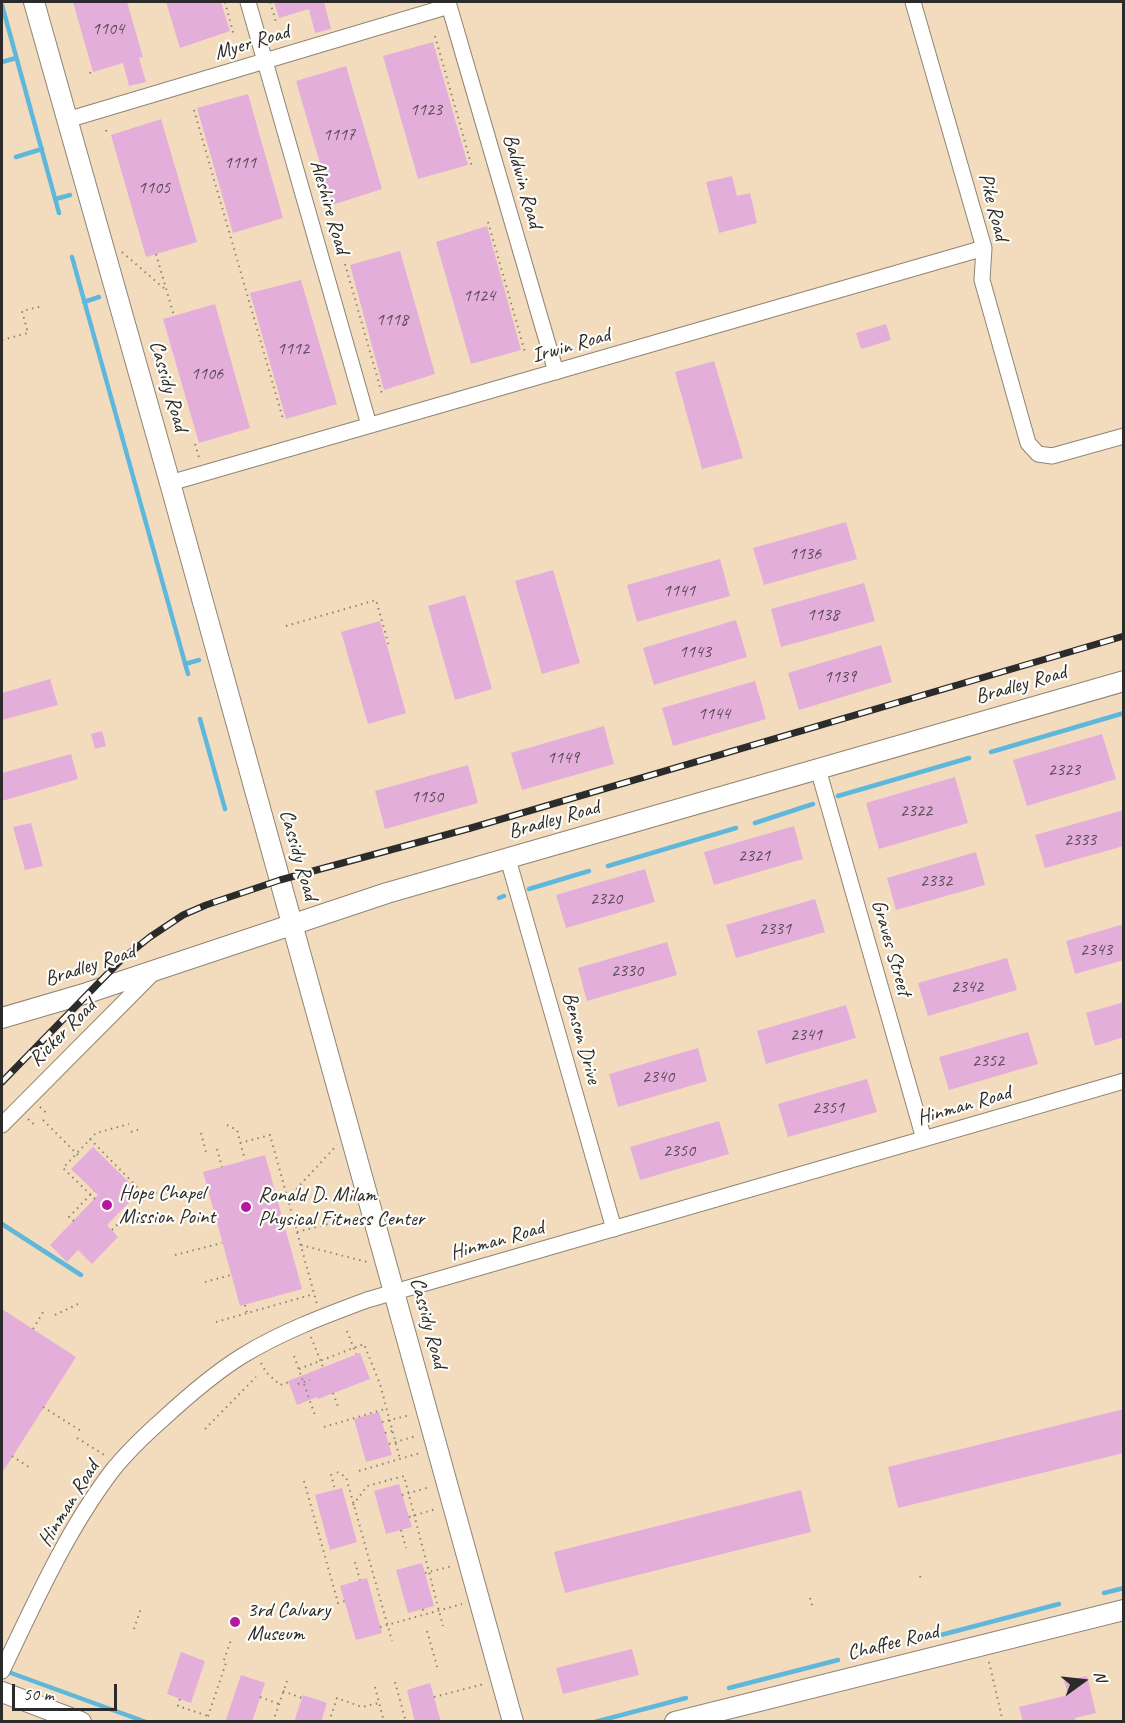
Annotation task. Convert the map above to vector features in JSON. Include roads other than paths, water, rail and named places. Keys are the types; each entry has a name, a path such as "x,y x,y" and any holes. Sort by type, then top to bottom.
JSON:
{"street":[{"name":"Cassidy Road","path":"34,2 170,483 513,1722"},
{"name":"Aleshire Road","path":"248,2 369,425"},
{"name":"Pike Road","path":"913,2 984,248 982,280 1028,443 1038,454 1052,456 1124,436"},
{"name":"Myer Road","path":"67,120 449,4"},
{"name":"Baldwin Road","path":"449,4 556,372"},
{"name":"Irwin Road","path":"170,483 984,248"},
{"name":"Bradley Road","path":"2,1018 387,893 1124,681"},
{"name":"Graves Street","path":"818,769 924,1139"},
{"name":"Benson Drive","path":"508,859 614,1229"},
{"name":"Ricker Road","path":"2,1125 155,970"},
{"name":"Hinman Road","path":"2,1671 81,1517 118,1465 145,1436 215,1375 242,1356 305,1323 367,1300 1124,1081"},
{"name":"Chaffee Road","path":"675,1722 1124,1610"},
{"path":"2,1692 81,1722"}],"waterway":[{"path":"2,5 59,213"},
{"path":"2,62 16,58"},
{"path":"16,157 42,149"},
{"path":"56,199 70,195"},
{"path":"72,257 188,674"},
{"path":"84,302 99,297"},
{"path":"185,664 199,660"},
{"path":"991,752 1124,713"},
{"path":"200,719 225,809"},
{"path":"838,796 969,758"},
{"path":"755,823 813,804"},
{"path":"608,866 736,828"},
{"path":"529,889 589,871"},
{"path":"499,898 504,896"},
{"path":"2,1224 81,1275"},
{"path":"1104,1593 1124,1588"},
{"path":"918,1641 1059,1604"},
{"path":"729,1688 838,1660"},
{"path":"11,1673 146,1722"},
{"path":"595,1722 686,1698"}],"railway":[{"path":"2,1082 121,960 183,915 206,905 280,880 471,828 1124,636"}],"place":[{"name":"Hope Chapel Mission Point","path":"107,1205"},
{"name":"Ronald D. Milam Physical Fitness Center","path":"246,1207"},
{"name":"3rd Calvary Museum","path":"235,1622"}]}
